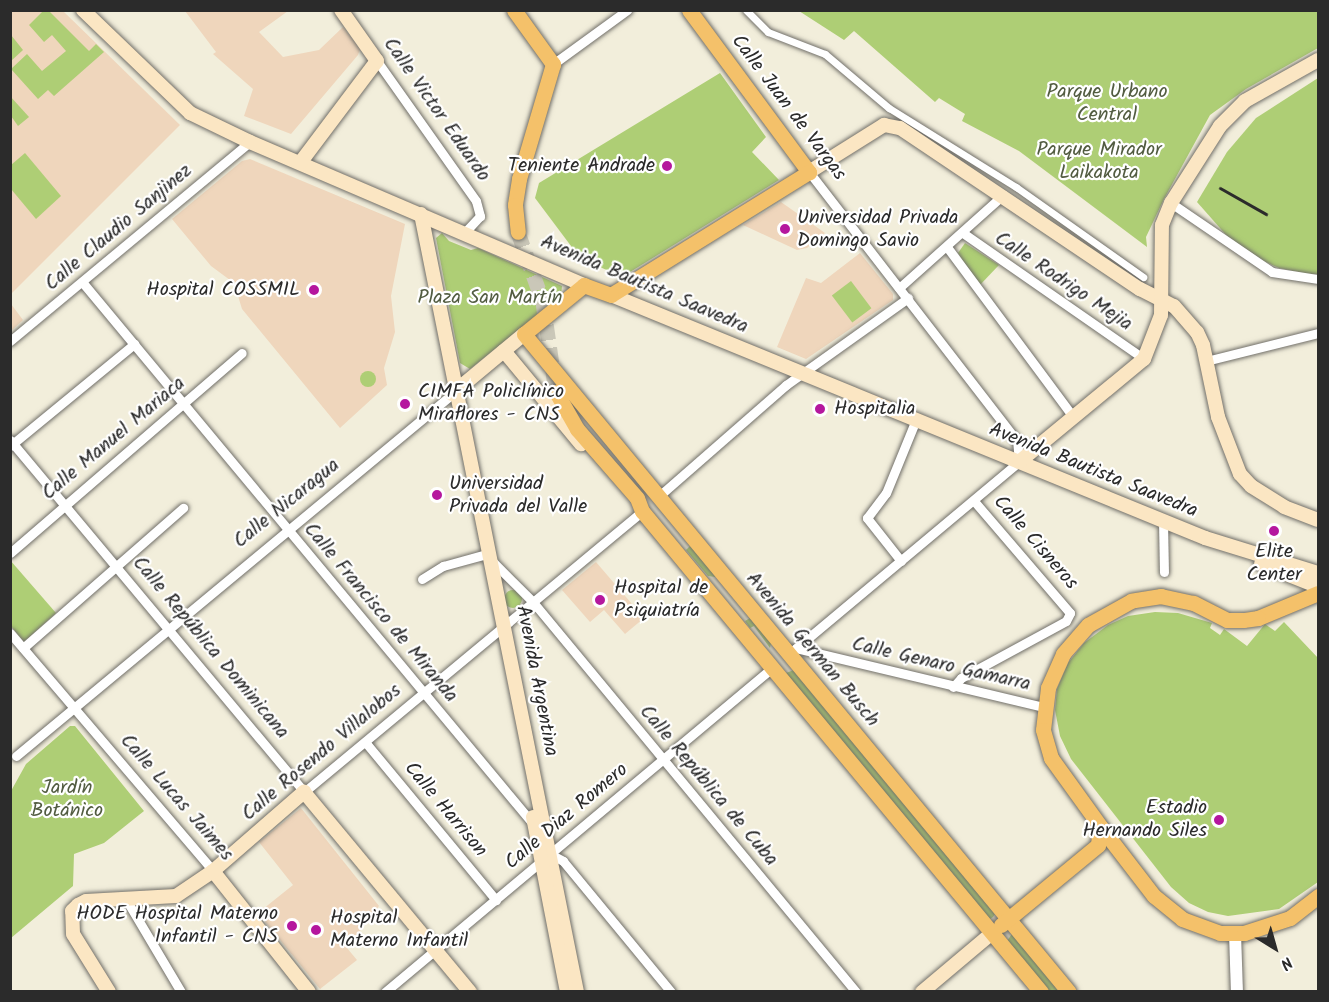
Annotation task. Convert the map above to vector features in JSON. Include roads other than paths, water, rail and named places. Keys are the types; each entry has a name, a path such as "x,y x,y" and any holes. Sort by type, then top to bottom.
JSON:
{"main road":[{"name":"Avenida Bautista Saavedra","path":"83,10 182,106 250,142 465,232 584,285 915,422 1222,544 1236,554 1317,584"},
{"name":"Calle Victor Eduardo","path":"341,10 377,61"},
{"path":"514,10 553,64 519,179 515,205 518,232"},
{"name":"Calle Juan de Vargas","path":"689,10 809,172"},
{"path":"1019,462 1144,359 1161,315 1159,276 1162,225 1171,203 1233,112 1318,60"},
{"path":"300,164 377,61"},
{"path":"610,295 876,130 891,125 1161,297 1197,332 1221,426 1240,474 1284,507 1318,520"},
{"name":"Avenida Argentina","path":"421,214 572,990"},
{"path":"1141,283 1152,285 1159,276"},
{"name":"Calle Nicaragua","path":"455,387 504,351 584,285"},
{"name":"Avenida German Busch","path":"524,334 658,497 792,651 1069,992"},
{"path":"504,351 631,503 642,511 1041,992"},
{"path":"556,392 577,429 636,498 642,511"},
{"path":"642,511 658,497"},
{"path":"1205,538 1221,535 1318,565"},
{"path":"1317,584 1303,599 1258,618 1243,620 1227,620 1193,603 1161,596 1131,601 1088,625 1074,639 1054,670 1044,707 1043,730 1051,758 1100,826 1169,911 1205,929 1235,933 1264,928 1290,918 1318,896"},
{"path":"771,668 792,651"},
{"name":"Calle Rosendo Villalobos","path":"108,991 73,934 72,911 86,901 127,901 176,896 213,871 304,792"},
{"name":"Calle República Dominicana","path":"304,792 471,992"},
{"path":"922,992 1098,845 1100,826"},
{"path":"1098,845 1119,849"},
{"name":"Calle Lucas Jaimes","path":"213,871 309,992"}],"street":[{"path":"553,64 627,10"},
{"path":"746,10 768,32 825,54 889,108 1016,187 1141,283"},
{"name":"Calle Victor Eduardo","path":"377,61 476,201 480,216 465,232"},
{"name":"Calle Claudio Sanjinez","path":"10,341 83,283 250,142"},
{"name":"Calle Juan de Vargas","path":"809,172 908,298"},
{"path":"899,288 947,248 1003,195"},
{"path":"1171,203 1272,272 1318,279"},
{"name":"Calle Rodrigo Mejia","path":"963,233 1144,359"},
{"path":"947,248 1074,418"},
{"name":"Calle Francisco de Miranda","path":"83,283 423,693 540,826"},
{"path":"658,497 801,374 908,298 1020,445 1019,462 792,651"},
{"path":"1206,361 1318,333"},
{"path":"12,443 134,344"},
{"name":"Calle Manuel Mariaca","path":"10,553 64,504 242,353"},
{"name":"Calle Nicaragua","path":"16,756 168,627 288,531 455,387"},
{"path":"901,561 867,518 886,493 915,422"},
{"name":"Calle República Dominicana","path":"12,443 304,792"},
{"name":"Calle Cisneros","path":"953,687 960,678 1066,621 1070,613 974,501"},
{"path":"23,648 183,508"},
{"name":"Calle Rosendo Villalobos","path":"304,792 366,743 642,511"},
{"path":"1162,520 1164,572"},
{"path":"422,579 443,566 488,559"},
{"name":"Calle República de Cuba","path":"488,559 533,602 856,992"},
{"name":"Calle Lucas Jaimes","path":"12,637 213,871"},
{"name":"Calle Genaro Gamarra","path":"792,651 1044,707"},
{"name":"Calle Diaz Romero","path":"385,992 771,668"},
{"name":"Calle Harrison","path":"366,743 496,900"},
{"path":"546,857 563,861 671,992"},
{"path":"127,901 181,992"},
{"path":"1235,933 1237,992"}],"tunnel":[{"path":"518,232 543,302 556,392"}],"railway":[{"path":"1220,188 1266,214"}],"place":[{"name":"Teniente Andrade","path":"667,166"},
{"name":"Universidad Privada Domingo Savio","path":"785,229"},
{"name":"Hospital COSSMIL","path":"314,290"},
{"name":"CIMFA Policlínico Miraflores - CNS","path":"405,404"},
{"name":"Hospitalia","path":"820,409"},
{"name":"Universidad Privada del Valle","path":"437,495"},
{"name":"Elite Center","path":"1274,531"},
{"name":"Hospital de Psiquiatría","path":"600,600"},
{"name":"Estadio Hernando Siles","path":"1219,820"},
{"name":"HODE Hospital Materno Infantil - CNS","path":"292,926"},
{"name":"Hospital Materno Infantil","path":"316,930"}],"park label":[{"name":"Parque Urbano Central","path":"1107,104"},
{"name":"Parque Mirador Laikakota","path":"1099,162"},
{"name":"Plaza San Martín","path":"490,298"},
{"name":"Jardín Botánico","path":"67,800"}]}
